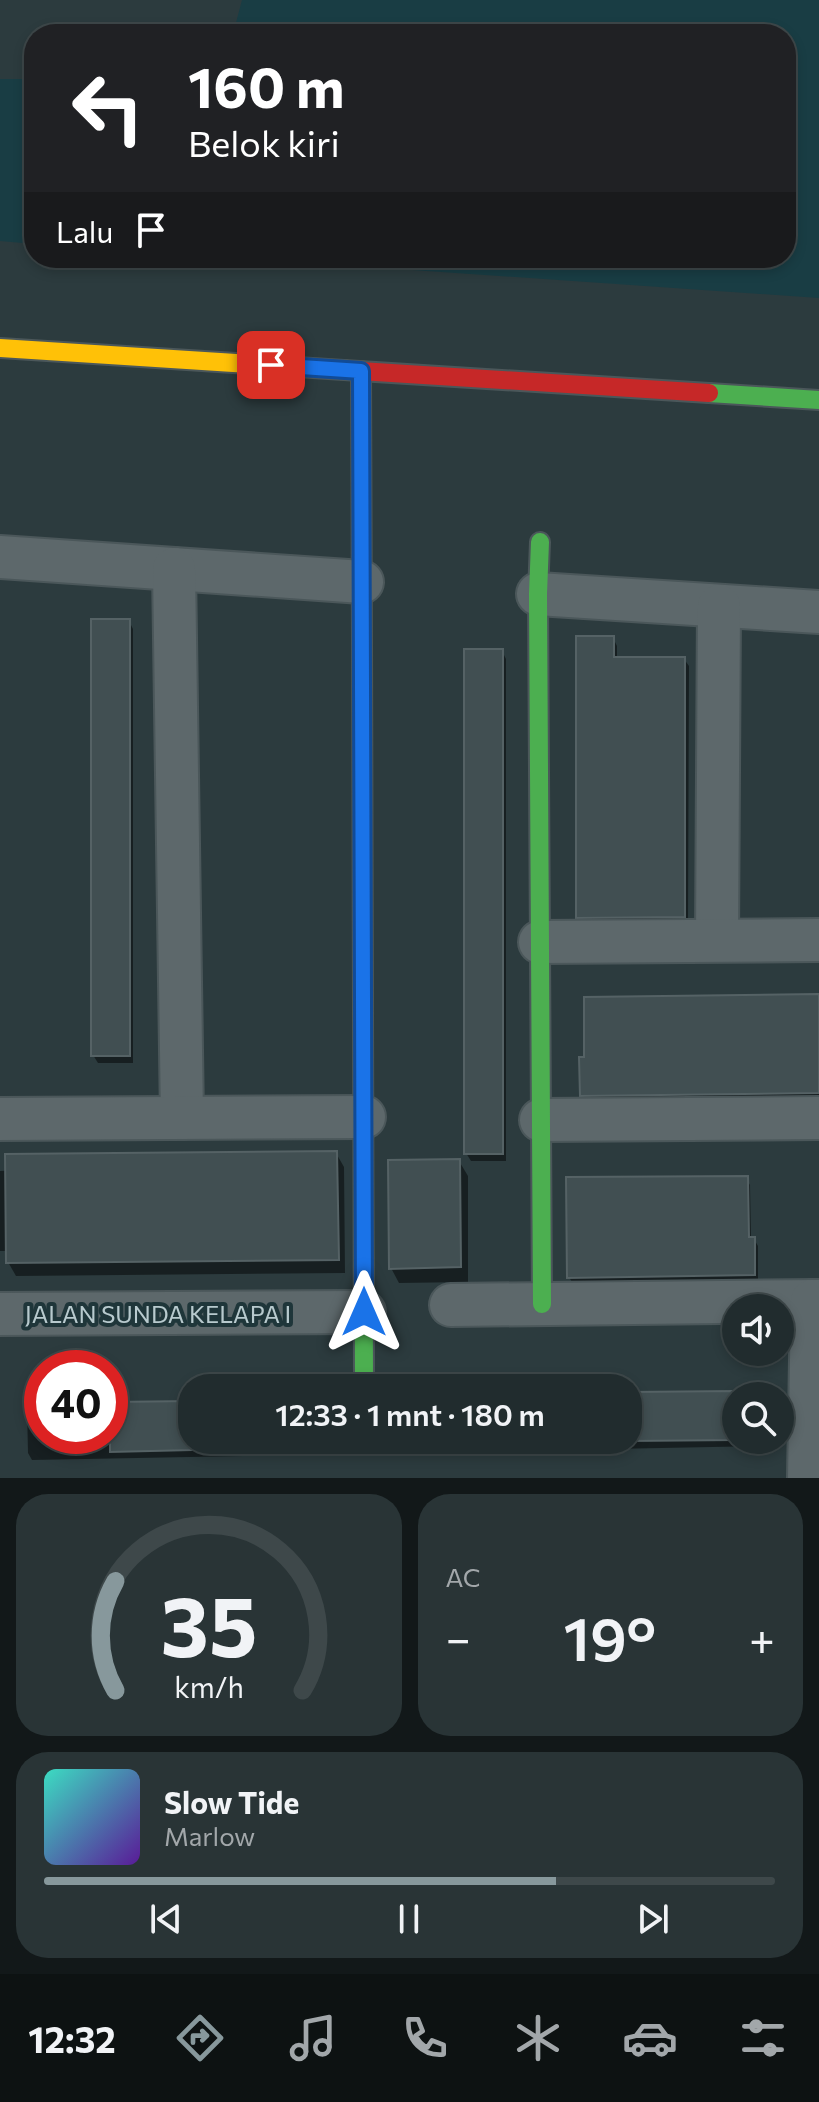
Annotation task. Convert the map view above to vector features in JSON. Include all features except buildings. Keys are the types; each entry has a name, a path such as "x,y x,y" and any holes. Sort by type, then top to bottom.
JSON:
{"street":[{"path":"0,348 819,400"},
{"path":"361,371 364,1374"},
{"path":"540,542 542,1304"},
{"path":"0,557 362,582"},
{"path":"174,569 182,1118"},
{"path":"538,594 819,612"},
{"path":"717,940 719,606"},
{"path":"540,942 819,940"},
{"path":"0,1119 364,1117"},
{"path":"541,1120 819,1118"},
{"path":"451,1305 815,1301 809,1478"},
{"name":"JALAN SUNDA KELAPA I","path":"0,1314 364,1312"}],"water":[{"path":"242,0 819,0 819,298 385,268 796,268 796,24 236,24"},
{"path":"0,79 24,79 24,243 0,241"}],"traffic: fast":[{"path":"709,393 819,400"},
{"path":"540,542 542,1304"},
{"path":"362,642 364,1374"}],"traffic: slow":[{"path":"0,348 344,370"},
{"path":"361,371 362,642"}],"traffic: jam":[{"path":"344,370 709,393"}],"route":[{"path":"271,365 361,371 364,1312"}]}
